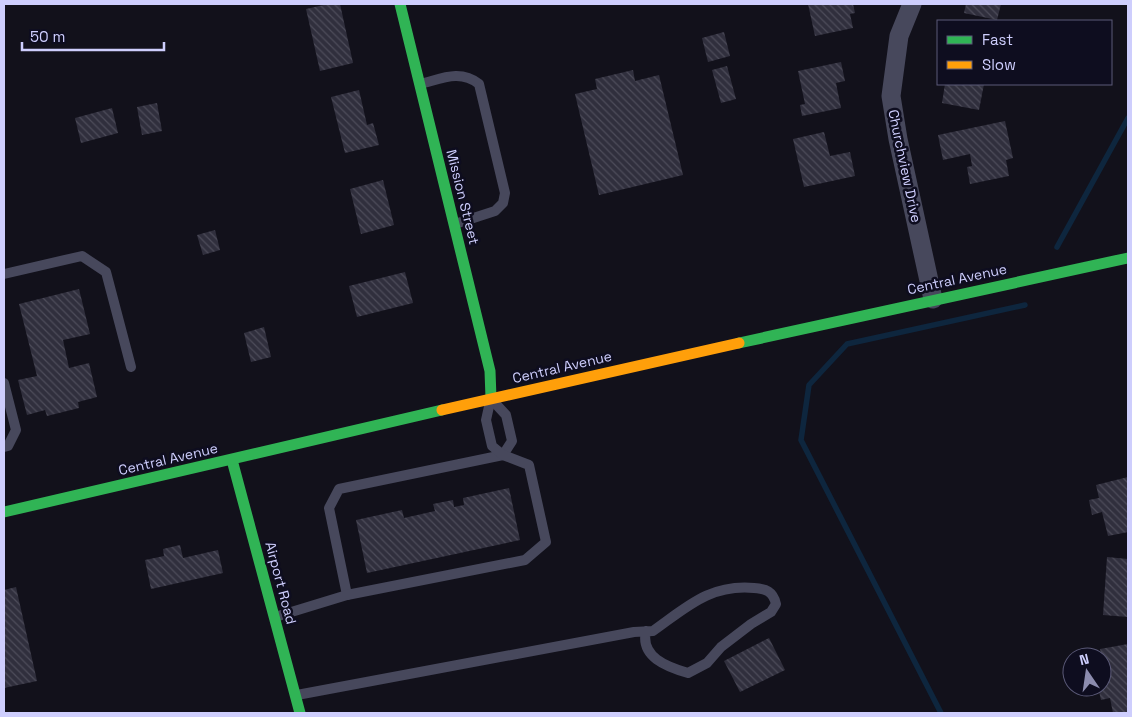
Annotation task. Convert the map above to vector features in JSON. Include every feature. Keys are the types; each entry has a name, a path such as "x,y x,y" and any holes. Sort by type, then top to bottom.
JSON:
{"street":[{"name":"Mission Street","path":"400,4 490,372 491,398"},
{"name":"Churchview Drive","path":"912,4 899,36 891,96 898,140 933,299"},
{"name":"Central Avenue","path":"4,512 491,398 933,299 1128,258"},
{"name":"Airport Road","path":"232,460 300,713"}],"lane":[{"path":"420,84 457,75 470,77 479,84 505,193 503,203 495,211 454,225"},
{"path":"4,274 82,256 106,272 132,367"},
{"path":"4,383 16,430 8,446 4,446"},
{"path":"274,617 347,595 525,560 546,542 530,465 504,455 492,446 486,420 491,398"},
{"path":"347,595 329,508 339,489 504,455 512,441 506,415 491,398"},
{"path":"296,695 646,631 653,631 697,600 717,590 747,588 767,590 774,596 776,604 771,612 751,624 721,647 707,663 688,673 669,668 648,651 644,640 646,631"}],"building":[{"path":"328,4 340,4 353,63 320,71 306,9"},
{"path":"808,4 853,4 855,13 850,14 853,28 815,36"},
{"path":"966,4 1001,4 997,20 964,13"},
{"path":"724,32 730,56 708,62 702,38"},
{"path":"841,62 845,81 836,83 841,108 802,116 800,105 805,104 798,71"},
{"path":"727,66 736,99 721,103 712,70"},
{"path":"633,70 635,81 659,75 683,175 599,195 575,94 597,89 595,79"},
{"path":"945,85 984,85 979,110 942,103"},
{"path":"359,90 367,125 373,123 379,145 345,153 331,97"},
{"path":"157,103 162,131 142,135 137,107"},
{"path":"112,108 118,133 81,143 75,118"},
{"path":"1005,121 1013,158 1006,160 1009,176 970,184 967,167 972,166 970,154 943,160 938,135"},
{"path":"824,132 830,156 850,152 855,176 804,187 793,139"},
{"path":"383,180 394,225 361,234 350,189"},
{"path":"215,230 220,250 203,255 197,235"},
{"path":"405,272 413,303 357,317 349,286"},
{"path":"79,289 90,334 63,340 69,368 89,363 97,397 78,402 79,408 47,416 45,410 27,415 18,380 37,376 19,304"},
{"path":"264,327 271,357 251,362 244,333"},
{"path":"1128,477 1128,532 1108,536 1102,512 1092,515 1089,500 1099,498 1096,485"},
{"path":"509,488 520,540 367,573 356,520 402,510 404,518 435,511 433,504 453,500 454,507 464,505 463,498"},
{"path":"180,545 183,558 218,550 223,573 151,589 145,560 164,556 163,549"},
{"path":"1107,557 1128,559 1128,617 1103,615"},
{"path":"16,587 37,681 4,688 4,590"},
{"path":"769,638 785,670 740,692 724,661"},
{"path":"1128,644 1128,713 1113,713 1110,698 1101,700 1100,697 1112,697 1111,647"}],"waterway":[{"path":"1057,247 1128,118"},
{"path":"941,713 801,440 809,385 847,344 1025,305"}],"traffic: fast":[{"path":"400,4 490,371 491,398"},
{"path":"739,343 1128,258"},
{"path":"4,512 442,410"},
{"path":"232,460 300,713"}],"traffic: slow":[{"path":"442,410 739,343"}]}
